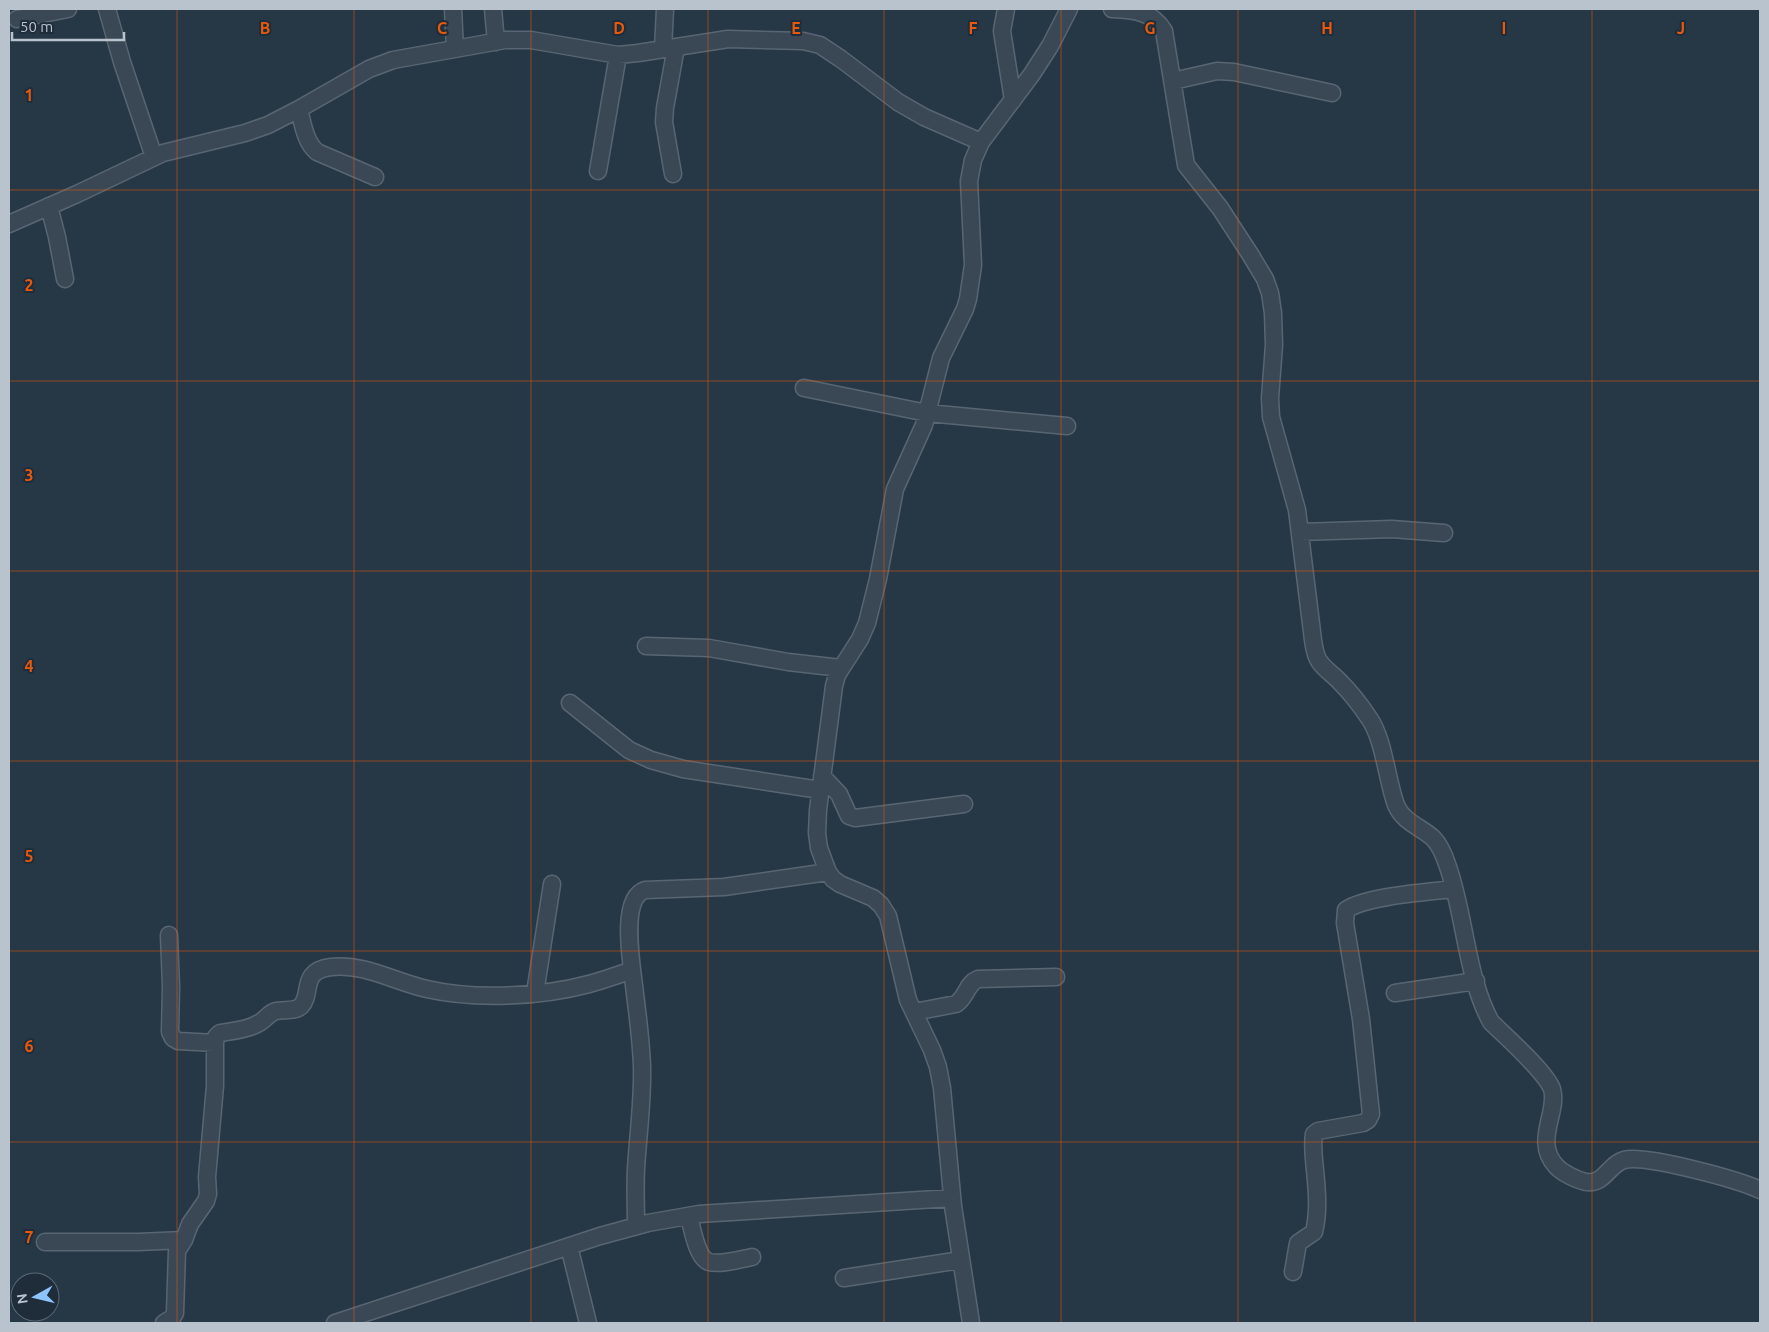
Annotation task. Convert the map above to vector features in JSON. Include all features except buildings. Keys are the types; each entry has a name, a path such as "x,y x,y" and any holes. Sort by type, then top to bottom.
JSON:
{"street":[{"path":"17,18 68,9"},
{"path":"107,9 122,62 154,157"},
{"path":"453,9 455,49"},
{"path":"493,9 496,42"},
{"path":"665,9 670,48 664,122 673,174"},
{"path":"1006,9 1002,30 1013,100"},
{"path":"971,1323 952,1198 942,1088 938,1067 903,982 891,926 885,911 873,898 840,884 828,872 820,848 818,833 821,783 834,686 841,668 860,639 867,623 878,579 892,500 927,412 942,358 965,309 968,298 973,265 969,181 973,160 981,142 1032,74 1050,46 1069,9"},
{"path":"1112,9 1138,12 1149,16 1158,22 1164,31 1186,165 1220,208 1266,279 1273,313 1274,346 1270,398 1271,416 1297,510 1308,605 1316,653 1319,661 1340,682 1370,720 1380,746 1397,806 1402,815 1432,838 1440,847 1448,865 1484,1010 1491,1022 1542,1074 1552,1090 1553,1100 1547,1144 1551,1160 1557,1168 1587,1182 1594,1182 1603,1178 1618,1162 1626,1159 1638,1159 1734,1180 1760,1190"},
{"path":"9,224 163,153 245,133 268,124 299,109 369,69 393,60 496,42 531,40 618,55 728,39 804,42 820,45 898,102 924,117 981,142"},
{"path":"598,171 618,55"},
{"path":"1173,81 1217,71 1234,72 1332,93"},
{"path":"299,109 312,148 317,152 375,177"},
{"path":"49,206 58,237 65,279"},
{"path":"804,388 927,412 1067,426"},
{"path":"1300,532 1392,530 1444,533"},
{"path":"646,646 709,648 788,662 841,668"},
{"path":"570,703 629,750 645,758 683,769 821,783 839,794 849,816 855,818 964,804"},
{"path":"636,1226 636,1171 642,1094 642,1065 629,925 634,898 639,892 655,889 680,890 724,887 828,872"},
{"path":"536,993 552,884"},
{"path":"1293,1272 1298,1243 1314,1232 1316,1225 1318,1193 1314,1134 1318,1131 1363,1123 1368,1120 1371,1114 1361,1019 1345,923 1346,910 1351,906 1370,900 1454,889"},
{"path":"169,935 170,1032 178,1042 215,1043"},
{"path":"164,1323 172,1318 175,1313 176,1251 184,1240 190,1224 206,1201 208,1194 207,1177 214,1086 215,1043 216,1037 220,1033 258,1024 275,1011 294,1010 300,1007 303,1004 310,979 316,972 332,967 357,968 445,993 484,995 536,993 590,984 632,970"},
{"path":"914,1012 956,1004 961,1001 972,982 978,979 1056,976"},
{"path":"1395,993 1476,981"},
{"path":"335,1323 352,1321 570,1246 636,1226 689,1216 952,1198"},
{"path":"689,1216 697,1245 705,1259 718,1263 752,1257"},
{"path":"45,1242 184,1240"},
{"path":"570,1246 588,1323"},
{"path":"844,1278 961,1260"}]}
